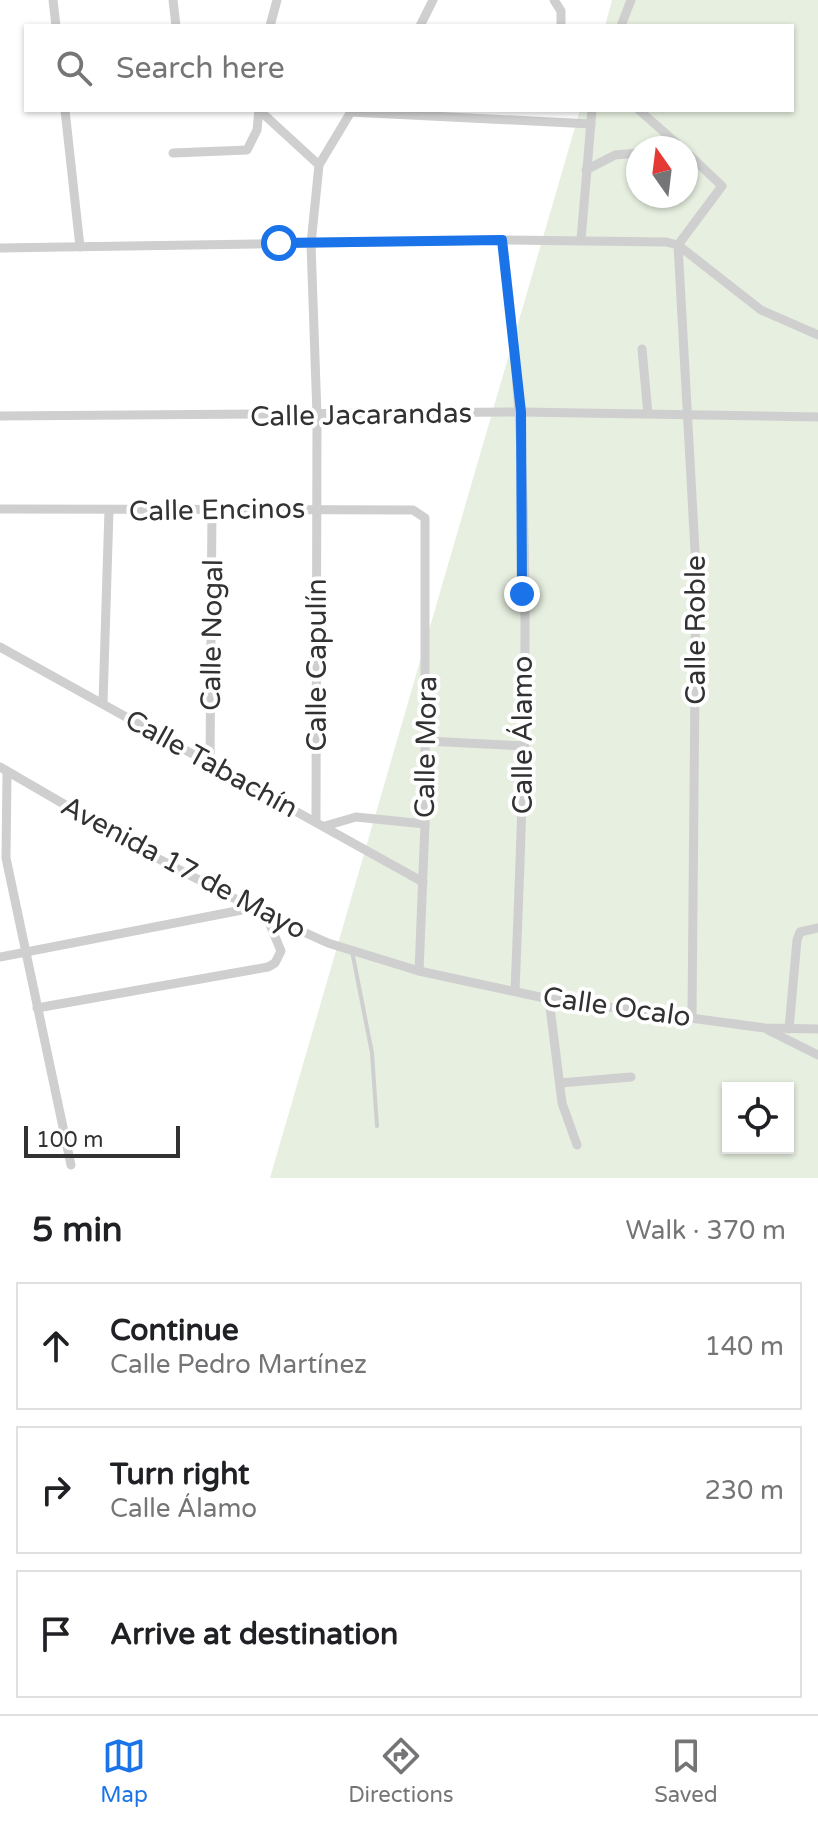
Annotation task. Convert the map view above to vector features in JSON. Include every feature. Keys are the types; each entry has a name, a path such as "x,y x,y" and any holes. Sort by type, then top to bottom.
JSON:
{"street":[{"path":"53,0 56,24"},
{"path":"173,0 176,24"},
{"path":"271,24 277,0"},
{"path":"421,24 433,0"},
{"path":"554,0 561,11 561,24"},
{"path":"622,24 631,0"},
{"path":"65,112 80,247"},
{"path":"173,153 247,150 257,130 259,112"},
{"path":"261,112 319,165 350,112"},
{"path":"369,112 591,124"},
{"path":"581,240 592,112"},
{"path":"641,112 668,136"},
{"path":"586,170 615,155 626,154"},
{"name":"Calle Capulín","path":"319,165 311,244 317,415 315,508 320,824"},
{"path":"678,245 722,186 698,166"},
{"path":"0,248 502,240 666,242 678,245 752,304 817,337"},
{"name":"Calle Álamo","path":"502,240 521,412 525,746 515,991"},
{"name":"Calle Roble","path":"678,245 696,569 692,1016"},
{"path":"642,349 648,414"},
{"name":"Calle Jacarandas","path":"0,416 521,412 818,417"},
{"name":"Calle Nogal","path":"210,762 212,508"},
{"path":"0,509 0,521"},
{"name":"Calle Encinos","path":"0,509 413,510 421,514 427,524"},
{"path":"103,702 109,510"},
{"name":"Calle Mora","path":"419,971 425,824 427,524"},
{"name":"Calle Tabachín","path":"0,647 423,882"},
{"path":"426,741 525,746"},
{"path":"3,770 3,859 71,1165"},
{"name":"Avenida 17 de Mayo","path":"3,770 266,915 352,950 419,971"},
{"path":"320,824 356,817 425,824"},
{"path":"0,957 252,908"},
{"path":"37,1008 268,967 275,963 281,951 266,915"},
{"path":"789,1029 797,940 800,932 818,928"},
{"name":"Calle Ocalo","path":"419,971 549,999 765,1028 818,1029"},
{"path":"549,999 565,1114 577,1145"},
{"path":"765,1028 818,1055"},
{"path":"560,1083 631,1077"}],"lane":[{"path":"352,950 372,1053 377,1126"}],"green space":[{"path":"612,0 818,0 818,1178 270,1178 579,112 794,112 794,24 606,24"}],"route":[{"path":"279,243 502,240 511,304 511,346 521,412 522,594"}]}
